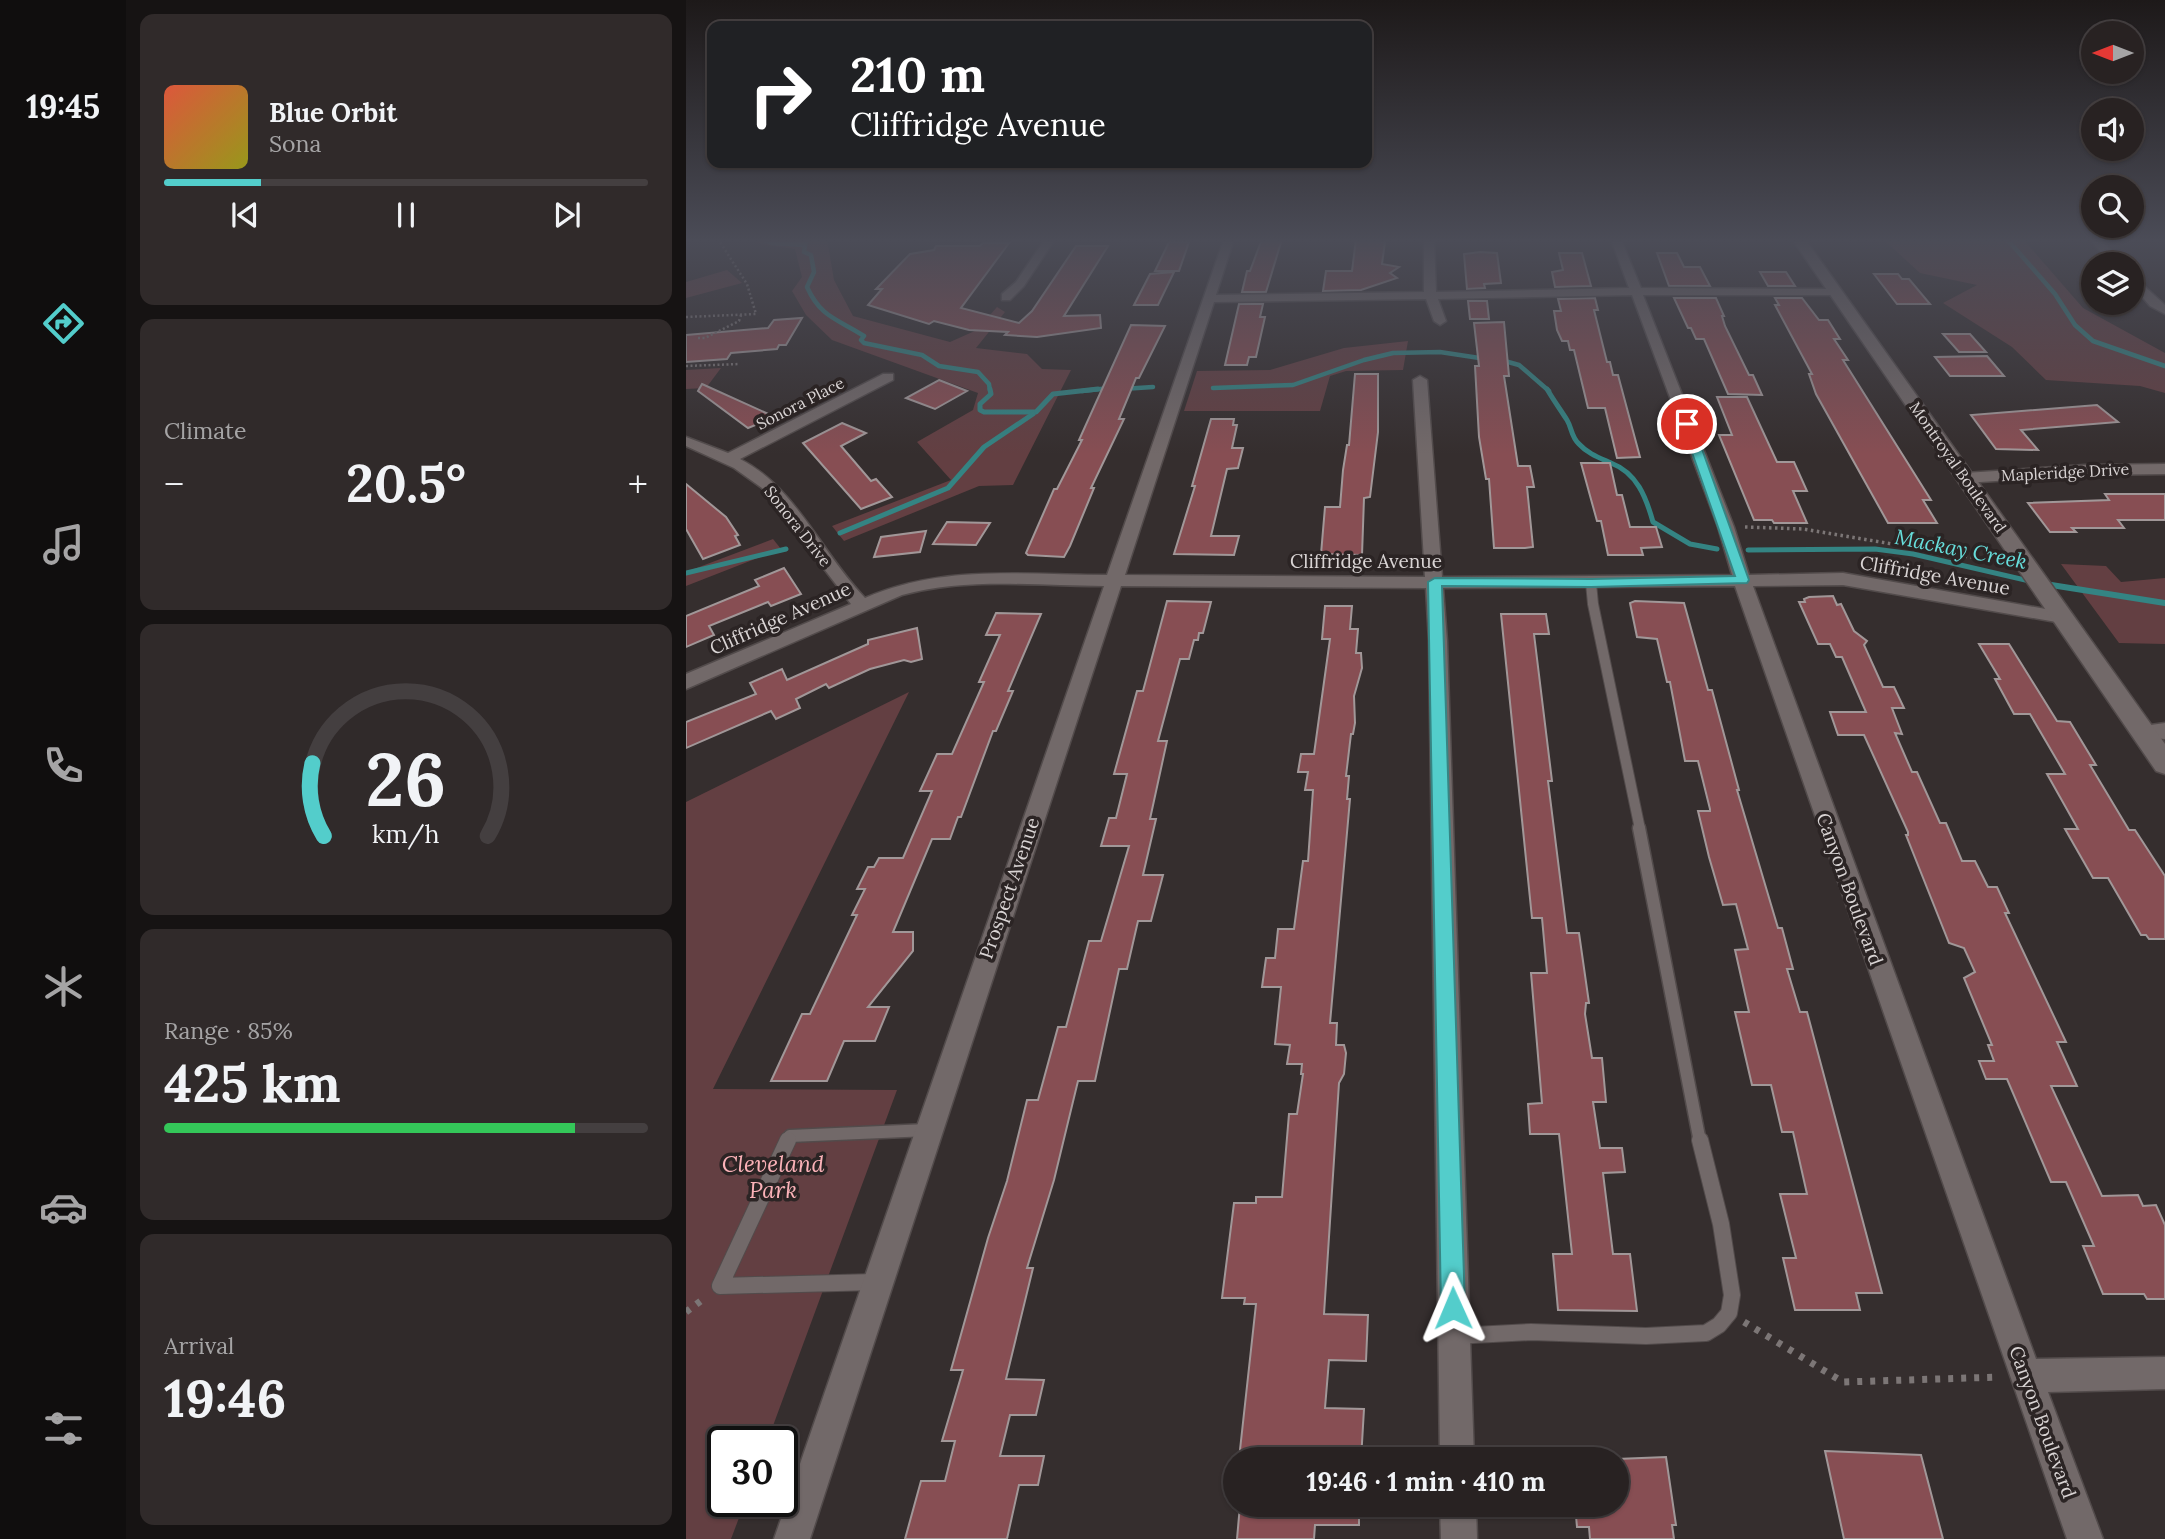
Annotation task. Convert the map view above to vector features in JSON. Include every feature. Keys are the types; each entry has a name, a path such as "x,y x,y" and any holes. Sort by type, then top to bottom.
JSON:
{"street":[{"name":"Prospect Avenue","path":"792,1539 1205,311"},
{"path":"1436,311 1440,321"},
{"name":"Canyon Boulevard","path":"1644,311 1726,527 1804,760 2085,1539"},
{"name":"Montroyal Boulevard","path":"1849,311 2063,618 2154,732 2165,764"},
{"name":"Sonora Place","path":"728,459 888,377"},
{"path":"1420,380 1435,582 1457,1447"},
{"name":"Sonora Drive","path":"686,441 728,459 766,484 814,548 862,605"},
{"name":"Mapleridge Drive","path":"1965,478 2085,470 2165,469"},
{"name":"Cliffridge Avenue","path":"686,682 862,605 908,587 935,582 1114,580 1591,583 1843,579 2063,618"},
{"path":"2026,1376 2165,1373"},
{"path":"1458,1517 1459,1539"}],"lane":[{"path":"1454,1336 1531,1332 1646,1336 1706,1334 1719,1325 1728,1313 1732,1296 1626,754 1593,604 1591,583"},
{"path":"877,1282 720,1286 790,1136 928,1130"}],"path":[{"path":"686,317 756,314 755,311"},
{"path":"698,338 705,338 739,321 741,315"},
{"path":"686,366 739,363"},
{"path":"721,368 729,364"},
{"path":"1726,527 1803,530 2034,575"},
{"path":"1728,1313 1843,1382 2026,1376"}],"green space":[{"path":"804,311 850,311 853,316 950,342 977,330 994,311 1003,311 1005,312 976,348 1027,354 1042,369 1071,370 1013,485 979,486 844,541 832,526 951,480 917,442 973,410 978,393 832,340"},
{"path":"1955,311 2081,311 2081,315 2096,315 2165,353 2165,393 2140,386 2046,380 2012,347"},
{"path":"1408,341 1403,370 1346,371 1330,376 1320,411 1184,411 1197,371 1270,370 1344,348"},
{"path":"721,368 706,388 686,389 686,370"},
{"path":"773,539 781,549 686,586 686,572"},
{"path":"2061,564 2106,566 2121,582 2165,578 2165,644 2119,643"},
{"name":"Cleveland Park","path":"909,692 713,1089 897,1090 773,1426 707,1426 707,1517 739,1517 731,1539 686,1539 686,802"}],"building":[{"path":"887,311 972,311 1019,323 1032,311 1067,311 1064,316 1100,315 1101,328 1037,337 969,330 934,321 929,324"},
{"path":"1237,311 1261,311 1260,317 1265,317 1256,357 1249,357 1247,365 1225,365"},
{"path":"1469,311 1488,311 1489,319 1470,319"},
{"path":"1554,311 1594,311 1607,362 1610,362 1613,375 1618,375 1640,457 1617,458 1605,408 1588,408 1574,350 1570,350 1568,341 1562,341 1557,330"},
{"path":"1680,311 1722,311 1725,326 1762,395 1728,394 1704,339 1696,339 1691,328 1688,328"},
{"path":"1778,311 1812,311 1819,320 1828,320 1840,339 1834,339 1848,360 1843,360 1931,500 1923,500 1937,523 1888,523 1816,394 1809,374 1812,374"},
{"path":"802,318 786,345 779,345 777,349 731,353 727,359 686,362 686,335 768,328 774,320"},
{"path":"1504,322 1509,376 1504,376 1518,466 1530,466 1534,487 1527,487 1533,547 1525,548 1494,548 1489,479 1486,479 1479,437 1475,366 1479,366 1474,323"},
{"path":"1131,325 1165,326 1139,378 1136,378 1119,419 1124,419 1091,488 1094,488 1070,546 1064,557 1028,555 1026,553 1054,489 1057,489 1082,440 1079,440"},
{"path":"1943,334 1970,334 1986,352 1959,352"},
{"path":"1987,356 2004,376 1950,376 1935,357"},
{"path":"1355,374 1378,374 1378,432 1370,497 1364,498 1362,555 1321,554 1325,507 1340,507"},
{"path":"939,380 967,391 935,409 906,398"},
{"path":"702,384 775,417 748,428 698,391"},
{"path":"1717,397 1747,397 1777,462 1794,462 1807,491 1793,491 1807,523 1754,520 1719,435 1732,435"},
{"path":"2097,405 2118,422 2021,430 2038,450 1996,449 1971,415"},
{"path":"1211,419 1234,419 1233,425 1237,425 1232,448 1243,448 1238,468 1227,469 1211,536 1239,536 1234,555 1174,554 1195,486 1192,486"},
{"path":"842,423 866,433 841,446 871,481 876,479 892,497 861,509 803,443"},
{"path":"1581,463 1610,463 1617,495 1622,495 1630,527 1656,527 1662,547 1641,548 1643,555 1608,555 1601,521 1597,521"},
{"path":"686,484 726,517 738,535 735,536 740,545 703,559 686,529"},
{"path":"2105,494 2165,494 2165,520 2118,520 2124,528 2072,528 2076,532 2050,532 2028,503 2109,500"},
{"path":"947,522 990,523 976,545 933,544"},
{"path":"926,531 920,552 874,557 881,537"},
{"path":"784,568 801,594 771,606 768,602 709,626 714,635 686,647 686,616 759,586 755,580"},
{"path":"1833,596 1837,605 1841,604 1854,631 1867,641 1864,645 1883,687 1894,687 1904,708 1892,708 1902,734 1895,733 1912,772 1917,772 1940,823 1946,823 1962,861 1975,861 1988,887 1997,887 2009,913 2005,913 2066,1042 2057,1042 2077,1086 2051,1086 2102,1196 2138,1195 2143,1206 2156,1205 2165,1225 2165,1299 2147,1299 2144,1294 2103,1294 2083,1246 2094,1246 2066,1182 2051,1182 2007,1079 1986,1079 1979,1061 1994,1061 1988,1045 1992,1045 1964,978 1975,972 1964,948 1949,943 1906,835 1908,832 1864,735 1838,735 1830,712 1866,712 1842,657 1836,657 1830,644 1818,644 1799,602 1805,602 1804,599 1809,597"},
{"path":"1167,601 1211,602 1203,633 1199,633 1198,640 1194,640 1189,659 1180,659 1158,741 1167,741 1150,819 1156,819 1143,875 1163,875 1151,921 1138,921 1127,969 1119,969 1095,1081 1078,1081 1054,1180 1027,1268 1033,1268 1006,1379 1044,1380 1036,1415 1010,1415 1000,1456 1044,1456 1038,1485 1019,1485 1007,1539 905,1539 921,1481 945,1481 955,1441 942,1441 963,1370 951,1370 1007,1181 1027,1100 1038,1100 1058,1027 1066,1027 1089,941 1101,941 1129,846 1101,846 1109,818 1116,818 1127,774 1114,774 1137,691 1143,691"},
{"path":"1630,603 1684,603 1708,690 1712,690 1737,790 1793,969 1787,969 1800,1012 1807,1012 1882,1293 1856,1293 1860,1310 1795,1310 1783,1258 1796,1258 1780,1194 1807,1194 1793,1132 1782,1132 1771,1085 1752,1085 1735,1012 1749,1012 1735,950 1748,949 1736,904 1723,905 1709,857 1698,811 1710,809 1698,761 1685,761 1670,682 1667,682 1657,639 1637,637"},
{"path":"1325,606 1352,606 1350,629 1358,629 1356,653 1361,653 1362,668 1354,696 1355,723 1351,734 1346,776 1349,776 1347,799 1350,799 1330,1023 1337,1023 1336,1045 1344,1045 1346,1053 1344,1074 1339,1083 1324,1314 1368,1315 1366,1361 1329,1360 1325,1408 1364,1409 1362,1447 1240,1447 1256,1304 1244,1304 1245,1298 1222,1298 1234,1203 1256,1203 1256,1197 1282,1197 1289,1114 1297,1114 1302,1064 1287,1064 1290,1045 1275,1044 1281,987 1262,987 1266,958 1275,958 1278,929 1294,929 1303,861 1308,861 1313,790 1305,790 1308,772 1298,772 1301,754 1314,754 1330,639 1322,639"},
{"path":"996,613 1041,614 1008,691 1013,691 996,731 993,731 961,817 958,817 950,839 932,839 893,932 913,932 913,951 868,1007 889,1007 875,1041 844,1041 827,1081 771,1081 802,1014 810,1014 857,915 852,915 865,889 857,889 868,867 874,867 879,858 903,858 932,791 920,791 937,754 952,754 984,682 979,682 1000,635 986,635"},
{"path":"1501,614 1546,614 1549,634 1534,634 1552,781 1548,781 1567,933 1579,933 1589,1003 1586,1003 1585,1014 1592,1058 1602,1058 1606,1102 1593,1102 1600,1148 1622,1148 1625,1172 1603,1173 1613,1254 1630,1254 1637,1311 1558,1310 1553,1254 1572,1254 1559,1134 1530,1134 1528,1104 1542,1103 1531,973 1547,973 1542,918 1532,918"},
{"path":"917,628 922,659 911,662 904,660 870,669 829,688 826,684 796,699 800,708 776,719 771,711 686,748 686,722 756,694 750,683 782,669 787,680 868,644 868,640"},
{"path":"1979,644 2009,644 2057,721 2070,722 2096,765 2090,765 2129,830 2135,830 2165,876 2165,939 2149,939 2146,935 2141,935 2108,878 2093,878 2065,829 2078,829 2047,774 2065,774 2030,714 2014,714 1995,679 2000,679"},
{"path":"1825,1451 1921,1455 1943,1539 1844,1539"},
{"path":"1666,1457 1676,1525 1672,1525 1674,1539 1590,1539 1589,1527 1577,1527 1576,1517 1629,1517 1629,1459"},
{"path":"1239,1517 1359,1517 1359,1525 1315,1525 1314,1539 1237,1539"}],"waterway":[{"name":"Mackay Creek","path":"823,311 864,336 861,340 864,343 922,355 939,366 978,372 989,384 990,391"},
{"path":"2066,311 2075,325 2093,341 2165,366"},
{"name":"Mackay Creek","path":"1213,388 1293,385 1364,360 1393,353 1440,352 1486,359"},
{"name":"Mackay Creek","path":"1501,360 1519,365 1547,390"},
{"name":"Mackay Creek","path":"1122,389 1153,387"},
{"name":"Mackay Creek","path":"1082,391 1110,388"},
{"name":"Mackay Creek","path":"990,389 991,394 980,404 980,410 984,412 1036,412 1053,394 1098,389"},
{"name":"Mackay Creek","path":"1547,390 1567,420 1576,441 1590,453 1620,467 1634,479 1653,522 1690,544 1717,549"},
{"path":"840,533 948,488 984,447 1033,414"},
{"path":"686,573 786,549"},
{"name":"Mackay Creek","path":"1748,550 1875,549 1913,554 2034,582"},
{"name":"Mackay Creek","path":"2045,584 2165,603"}],"route":[{"path":"1453,1308 1435,582 1743,580 1687,424"}]}
